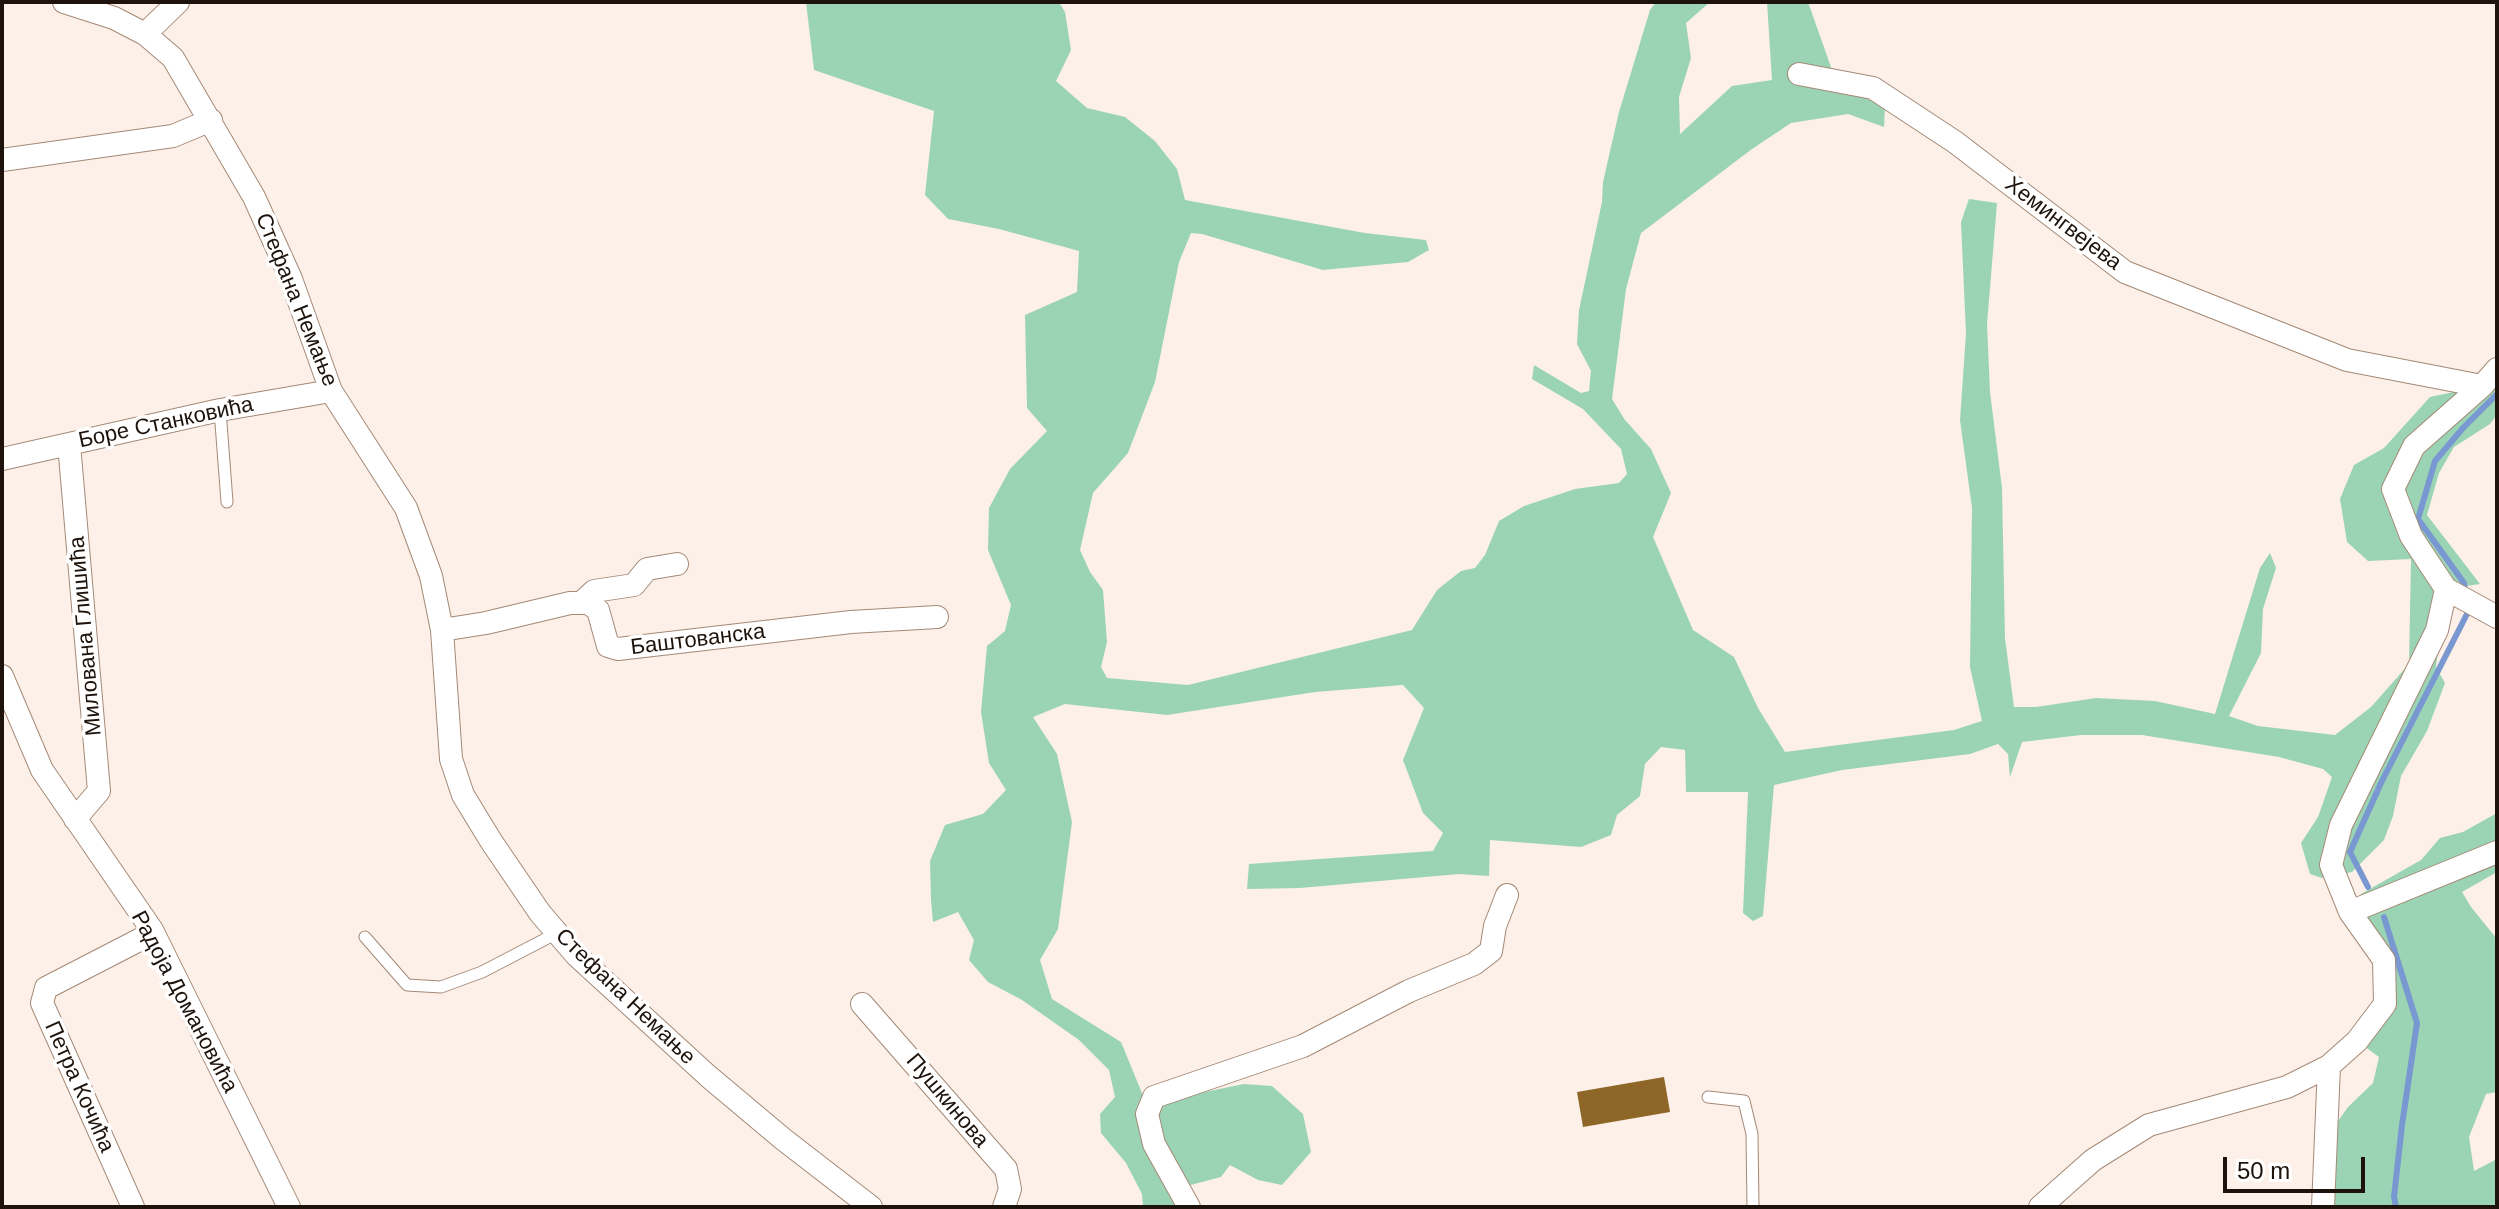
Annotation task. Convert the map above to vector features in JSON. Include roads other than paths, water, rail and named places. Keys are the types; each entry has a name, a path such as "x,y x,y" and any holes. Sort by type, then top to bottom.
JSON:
{"street":[{"name":"Стефана Немање","path":"64,2 114,18 145,34 173,58 254,197 291,279 331,391 406,508 431,576 442,630 451,759 463,795 540,913 605,982 708,1076 871,1207"},
{"path":"145,34 178,2"},
{"name":"Хемингвејева","path":"1799,74 1873,88 1955,142 2125,272 2347,360 2482,386"},
{"path":"2,160 173,136 211,120"},
{"path":"2497,369 2414,446 2393,489 2411,536 2446,589 2497,617"},
{"name":"Боре Станковића","path":"2,459 220,410 331,391"},
{"name":"Милована Глишића","path":"69,444 99,791 75,819"},
{"path":"442,630 581,603 594,591 634,585 647,569 677,564"},
{"path":"2040,1207 2093,1160 2149,1125 2287,1087 2329,1066 2357,1041 2385,1004 2384,960 2350,912 2331,865 2341,825 2437,630 2446,589"},
{"name":"Баштованска","path":"581,603 588,603 598,610 608,646 618,649 851,622 937,617"},
{"name":"Радоја Домановића","path":"2,676 7,705 42,770 152,930 289,1207"},
{"path":"2350,912 2497,852"},
{"path":"1189,1207 1154,1144 1147,1114 1154,1097 1303,1046 1409,991 1474,964 1491,951 1495,926 1507,895"},
{"name":"Петра Кочића","path":"133,1207 42,1003 46,988 141,939 152,930"},
{"name":"Пушкинова","path":"862,1004 1006,1169 1010,1189 1004,1207"},
{"path":"2323,1207 2329,1066"}],"lane":[{"path":"220,410 227,502"},
{"path":"365,937 407,985 441,987 482,972 557,933"},
{"path":"1708,1097 1744,1101 1752,1134 1753,1207"}],"waterway":[{"path":"2465,592 2464,583 2418,519 2435,461 2497,394"},
{"path":"2368,887 2350,852 2468,607"},
{"path":"2384,917 2417,1023 2402,1125 2394,1197 2396,1207"}]}
